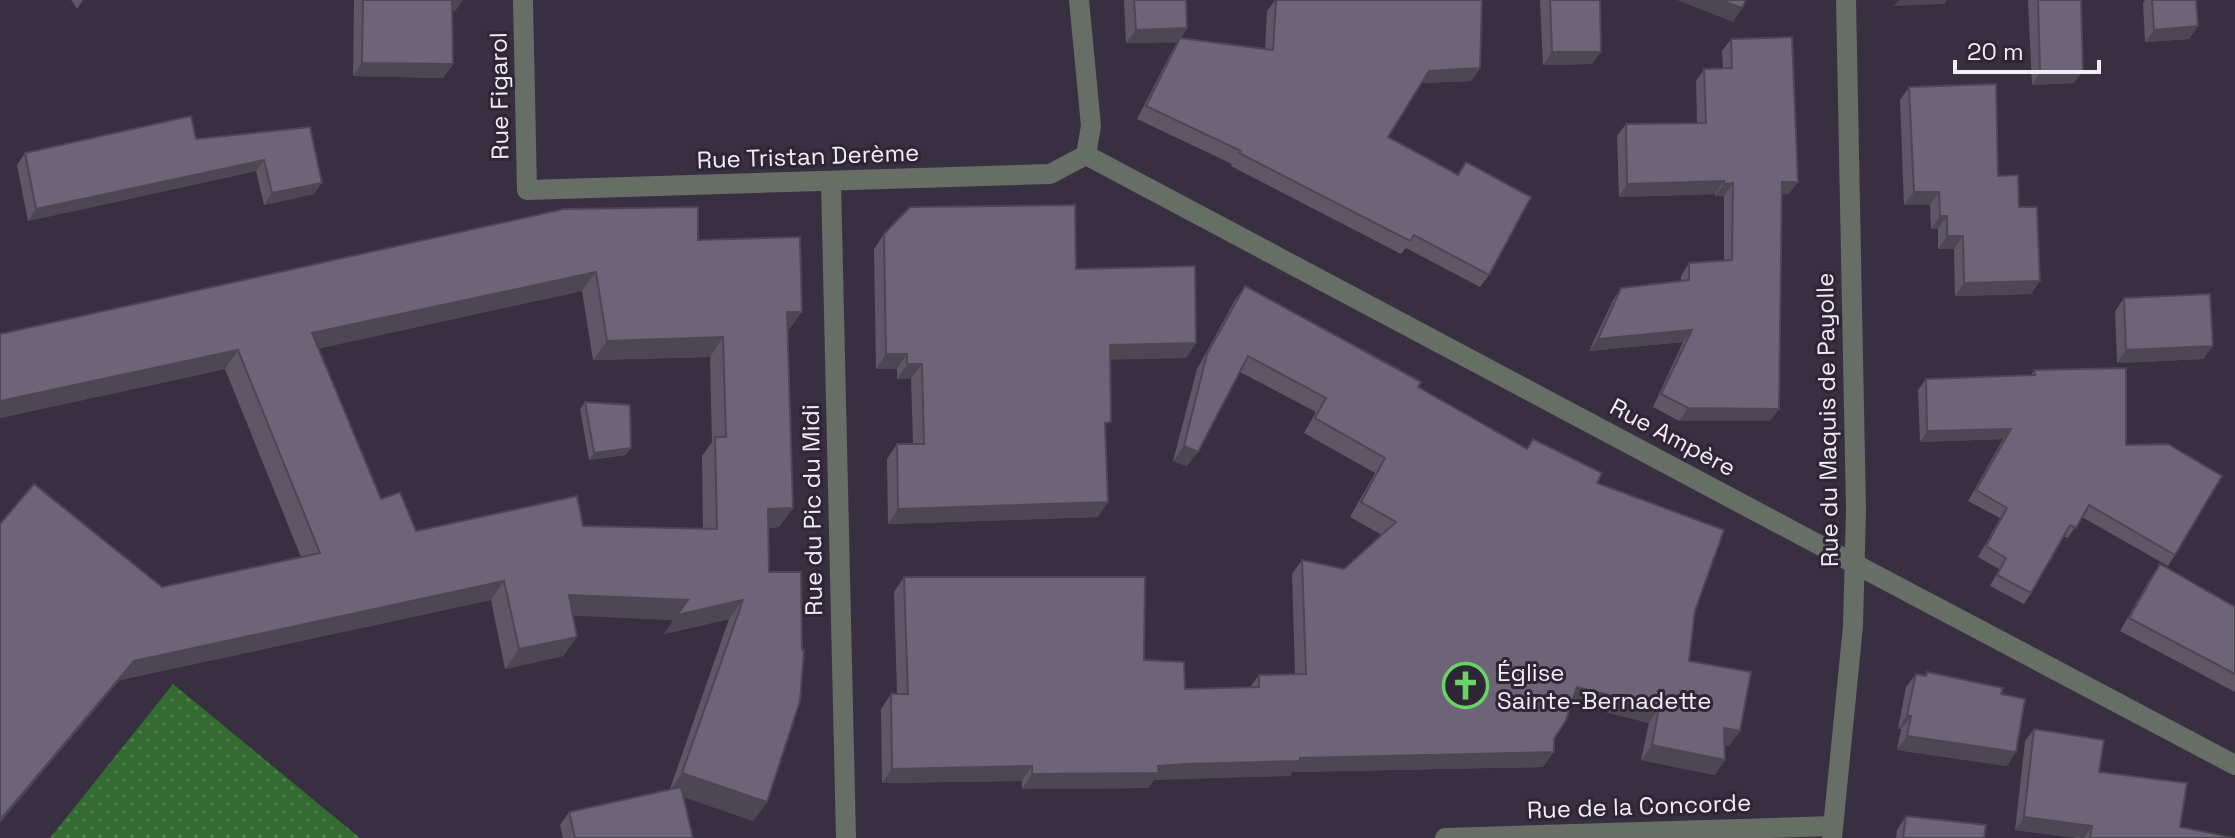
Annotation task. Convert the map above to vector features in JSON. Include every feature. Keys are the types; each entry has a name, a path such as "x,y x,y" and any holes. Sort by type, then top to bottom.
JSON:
{"street":[{"name":"Rue Figarol","path":"523,0 527,190"},
{"path":"1079,0 1091,126 1086,155"},
{"name":"Rue du Maquis de Payolle","path":"1832,832 1853,626 1855,564 1846,0"},
{"name":"Rue Tristan Derème","path":"527,190 1050,174 1086,155"},
{"name":"Rue Ampère","path":"1086,155 2235,765"},
{"name":"Rue du Pic du Midi","path":"831,182 846,838"},
{"name":"Rue de la Concorde","path":"1445,838 1832,832"}],"green space":[{"path":"173,684 360,838 50,838"}],"building":[{"path":"363,0 452,0 453,64 362,63"},
{"path":"1134,0 1186,0 1187,28 1136,30"},
{"path":"1276,0 1482,0 1480,68 1429,71 1388,137 1458,175 1466,162 1531,197 1489,275 1414,235 1410,241 1239,153 1241,151 1146,106 1180,38 1273,50"},
{"path":"1550,0 1600,0 1601,52 1552,52"},
{"path":"1721,0 1746,0 1742,8"},
{"path":"2038,0 2081,0 2083,71 2040,73"},
{"path":"2152,0 2196,0 2198,26 2154,30"},
{"path":"1792,37 1798,182 1782,182 1779,409 1688,408 1661,394 1692,330 1598,339 1621,288 1689,280 1689,263 1732,260 1733,183 1627,184 1626,124 1706,123 1704,69 1732,68 1731,39"},
{"path":"1996,84 1998,176 2018,175 2019,207 2037,207 2040,281 1964,283 1963,236 1947,236 1947,216 1940,216 1939,192 1914,192 1909,87"},
{"path":"191,116 196,139 310,127 322,183 272,193 264,160 36,209 25,153"},
{"path":"1075,205 1076,269 1195,266 1196,343 1110,345 1111,422 1105,423 1108,502 898,509 897,444 924,444 922,364 907,364 907,354 886,354 884,234 910,207"},
{"path":"698,207 698,240 800,237 802,312 787,312 793,508 768,509 769,572 801,572 804,650 800,701 767,802 682,773 743,600 677,615 688,600 569,595 577,637 519,649 504,581 134,661 0,820 0,524 34,484 162,587 320,553 238,350 0,401 0,334 564,209","holes":["596,272 607,341 723,337 726,437 715,437 717,529 583,526 577,496 416,531 400,492 381,499 312,333"]},
{"path":"1245,286 1421,382 1418,387 1527,449 1533,439 1602,473 1597,483 1724,530 1695,611 1689,661 1751,672 1740,731 1724,728 1725,760 1652,745 1659,708 1577,687 1566,720 1554,739 1554,752 1186,764 1158,766 1159,773 1032,774 1032,766 892,769 891,694 908,694 904,577 1145,577 1144,660 1184,662 1185,689 1259,687 1259,675 1306,674 1302,560 1344,569 1396,522 1361,502 1385,458 1315,418 1326,398 1248,356 1198,452 1184,446 1207,354"},
{"path":"2210,294 2213,346 2126,350 2124,298"},
{"path":"2126,368 2126,445 2168,444 2222,476 2175,555 2089,505 2076,528 2070,525 2031,593 1997,575 2006,558 1986,546 2007,508 1976,490 2011,429 1927,431 1926,379 2035,375 2034,370"},
{"path":"585,402 630,405 631,448 594,453"},
{"path":"2160,564 2235,607 2235,674 2129,618"},
{"path":"1927,672 2003,688 2001,694 2025,699 2016,752 1907,736 1911,716 1907,715 1916,674 1926,676"},
{"path":"2034,729 2104,740 2099,772 2187,783 2180,827 2235,838 2090,838 2092,826 2024,817"},
{"path":"681,787 693,838 575,838 569,812"},
{"path":"1906,816 1986,825 1984,838 1903,838"}],"place":[{"name":"Église Sainte-Bernadette","path":"1466,686"}]}
